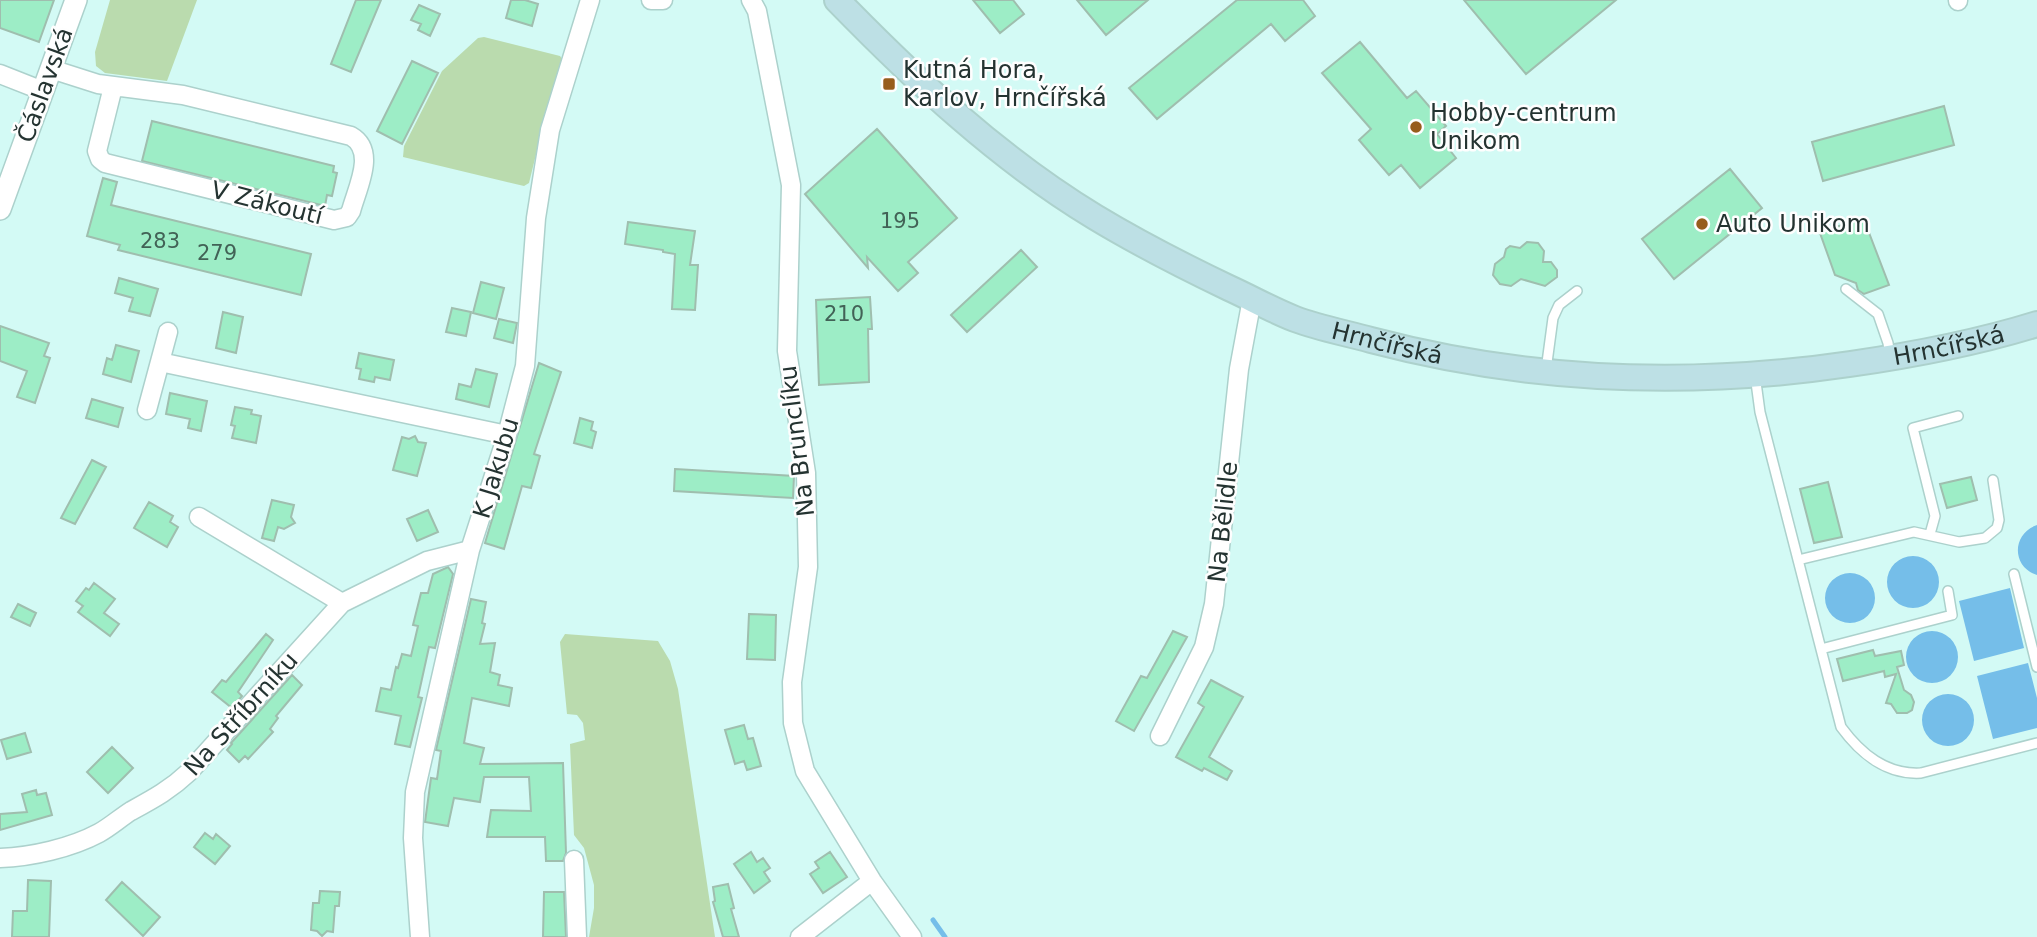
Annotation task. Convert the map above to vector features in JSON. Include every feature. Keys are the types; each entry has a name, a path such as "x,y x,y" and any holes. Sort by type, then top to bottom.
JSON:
{"main road":[{"name":"Hrnčířská","path":"837,0 923,84 1028,171 1114,227 1185,267 1296,320 1405,349 1484,365 1546,374 1682,379 1755,376 1920,354 2037,324"}],"street":[{"name":"Čáslavská","path":"0,209 76,0"},
{"name":"K Jakubu","path":"420,937 413,838 415,792 471,550 507,435 525,366 536,218 550,130 590,0"},
{"path":"651,0 663,0"},
{"name":"Na Brunclíku","path":"751,0 757,11 791,185 787,351 806,473 808,568 792,682 793,723 804,771 872,881 912,937"},
{"name":"V Zákoutí","path":"51,69 113,87 183,95 351,136 362,145 365,156 351,211 346,217 334,220 106,163 100,159 97,151 113,87"},
{"path":"0,74 43,91"},
{"name":"Na Bělidle","path":"1160,736 1204,647 1214,604 1239,369 1252,299"},
{"path":"147,410 168,332"},
{"path":"160,362 507,435"},
{"path":"199,517 342,603"},
{"name":"Na Stříbrníku","path":"0,858 59,848 84,839 170,790 342,603 428,561 471,550"},
{"path":"574,860 577,937"},
{"path":"800,937 872,881"}],"lane":[{"path":"1846,289 1878,314 1891,358"},
{"path":"1546,374 1553,318 1559,305 1577,291"},
{"path":"1755,376 1760,412 1841,727 1854,745 1888,768 1910,773 2037,743"},
{"path":"1930,534 1935,516 1913,428 1958,416"},
{"path":"1798,560 1898,534 1930,534 1959,542 1991,535 1999,520 1993,480"},
{"path":"2014,574 2037,667"},
{"path":"1821,649 1952,615 1948,591"}],"green space":[{"path":"110,0 197,0 167,81 105,73 96,66 95,52"},
{"path":"484,37 560,56 563,60 548,106 529,183 524,186 403,157 404,146 442,71 478,38"},
{"path":"565,634 658,641 670,661 678,689 715,937 589,937 594,908 594,885 584,848 574,835 570,744 585,740 583,723 577,715 567,714 560,642"}],"water":[{"path":"2037,525 2037,575 2023,565 2018,550 2023,535"},
{"path":"1913,556 1923,558 1931,564 1937,572 1937,592 1931,600 1923,606 1913,608 1903,606 1895,600 1889,592 1887,582 1889,572 1895,564 1903,558"},
{"path":"1850,573 1868,580 1875,598 1868,616 1850,623 1832,616 1825,598 1832,580"},
{"path":"2010,588 2024,648 1974,661 1959,601"},
{"path":"1932,631 1942,633 1950,639 1956,647 1956,667 1950,675 1942,681 1932,683 1922,681 1914,675 1908,667 1906,657 1908,647 1914,639 1922,633"},
{"path":"2028,663 2037,698 2037,728 1993,739 1977,676"},
{"path":"1948,694 1958,696 1966,702 1972,710 1972,730 1966,738 1958,744 1948,746 1938,744 1930,738 1924,730 1922,720 1924,710 1930,702 1938,696"}],"building":[{"path":"0,0 54,0 39,42 0,28"},
{"path":"356,0 381,0 351,72 331,64"},
{"path":"511,0 538,4 532,26 506,18"},
{"path":"973,0 1013,0 1024,14 1000,33"},
{"path":"1077,0 1148,0 1106,35"},
{"path":"1237,0 1303,0 1315,16 1285,41 1271,24 1157,119 1129,88"},
{"path":"1464,0 1616,0 1526,74"},
{"path":"419,5 440,14 430,36 418,30 421,24 411,20"},
{"path":"1360,42 1407,98 1416,91 1446,126 1437,134 1456,158 1420,188 1401,165 1389,175 1359,140 1371,129 1322,73"},
{"path":"412,61 438,73 402,144 377,131"},
{"path":"1944,106 1954,145 1823,181 1812,142"},
{"path":"152,121 334,166 333,172 337,173 332,196 327,195 325,206 142,161"},
{"path":"877,129 957,218 908,262 918,273 898,291 867,257 868,268 805,194"},
{"name":"Auto Unikom","path":"1730,169 1762,208 1674,279 1642,239"},
{"path":"103,178 117,182 111,205 311,254 301,295 118,250 120,245 87,236"},
{"path":"1863,217 1889,285 1864,294 1858,290 1856,283 1835,275 1820,233"},
{"path":"628,222 695,231 690,265 698,265 695,310 672,309 675,254 625,244"},
{"path":"1527,242 1538,243 1544,251 1543,262 1551,262 1557,270 1557,277 1545,286 1521,279 1511,286 1500,284 1493,275 1495,264 1504,257 1510,246 1520,248"},
{"path":"1021,250 1037,267 967,332 951,315"},
{"path":"119,278 158,289 150,316 129,311 133,298 115,293"},
{"path":"481,282 504,288 496,319 473,313"},
{"path":"870,297 872,329 868,329 869,382 819,385 816,300"},
{"path":"452,308 471,312 466,336 446,332"},
{"path":"223,312 243,317 236,353 216,348"},
{"path":"499,319 517,323 513,343 494,338"},
{"path":"0,326 49,343 44,356 50,358 35,403 17,397 27,371 0,361"},
{"path":"116,345 139,351 131,382 103,374 107,358 112,360"},
{"path":"359,353 394,360 390,380 375,377 374,382 359,379 361,369 356,368"},
{"path":"539,363 561,372 534,454 540,456 531,488 522,486 504,549 485,543"},
{"path":"476,369 497,374 489,407 456,399 459,384 471,387"},
{"path":"170,393 207,401 201,431 188,428 190,419 166,414"},
{"path":"92,399 123,408 118,427 86,418"},
{"path":"235,407 252,410 251,414 261,416 256,443 232,438 235,426 231,425"},
{"path":"580,418 593,422 591,430 596,432 592,448 574,443"},
{"path":"415,436 418,442 426,443 417,476 393,470 402,437 409,439"},
{"path":"92,460 106,467 75,524 61,518"},
{"path":"675,469 794,476 793,498 674,491"},
{"path":"1971,477 1977,500 1947,508 1940,484"},
{"path":"1828,482 1842,537 1814,543 1800,489"},
{"path":"272,500 294,505 291,517 295,523 284,529 278,527 274,541 262,538"},
{"path":"149,502 173,516 170,522 178,527 167,547 134,528"},
{"path":"428,510 438,532 417,541 407,519"},
{"path":"448,567 453,574 435,648 429,647 418,697 422,698 410,747 395,744 401,716 376,711 381,688 391,690 402,654 411,656 418,626 413,625 421,593 428,593 433,574"},
{"path":"94,583 115,599 104,613 119,624 110,636 78,612 83,606 76,601 86,588 89,590"},
{"path":"471,599 486,602 482,623 485,624 480,644 495,643 490,672 500,675 498,685 512,688 509,706 472,698 464,743 484,748 480,764 563,763 566,853 563,861 546,861 545,837 487,837 491,810 531,811 529,777 484,777 480,802 454,798 448,826 425,822 431,778 437,779 441,751 436,750"},
{"path":"18,604 36,613 30,626 11,617"},
{"path":"749,614 776,615 775,660 747,659"},
{"path":"1173,631 1187,637 1134,731 1116,721 1141,676 1147,678"},
{"path":"266,634 273,640 238,692 242,696 232,708 212,692 222,680 226,682"},
{"path":"1873,650 1875,656 1901,651 1904,665 1897,667 1904,690 1911,695 1914,702 1912,710 1907,713 1897,713 1891,704 1886,703 1896,674 1885,677 1884,671 1843,681 1837,659"},
{"path":"292,675 302,685 276,716 278,718 270,729 273,732 248,759 245,756 239,762 227,750 231,743"},
{"path":"1211,680 1243,697 1209,757 1232,771 1227,780 1176,757 1204,707 1198,703"},
{"path":"744,725 748,739 753,738 761,766 747,770 744,761 735,764 725,730"},
{"path":"25,733 31,752 7,759 1,740"},
{"path":"112,747 133,768 108,793 87,772"},
{"path":"36,790 37,795 46,793 52,815 0,830 0,814 27,812 22,794"},
{"path":"205,833 213,839 216,834 230,846 215,864 194,847"},
{"path":"751,852 757,862 763,858 770,868 764,872 770,881 754,893 734,864"},
{"path":"830,852 847,877 823,893 810,874 819,868 815,862"},
{"path":"28,880 51,881 49,937 12,937 13,911 27,911"},
{"path":"122,882 160,917 143,936 106,900"},
{"path":"728,884 734,908 731,909 739,937 723,937 713,902 713,887"},
{"path":"320,891 340,892 339,906 335,906 333,932 327,931 322,936 311,930 313,903 319,903"},
{"path":"544,892 564,892 566,937 543,937"}],"waterway":[{"path":"933,920 945,937"}],"place":[{"name":"Kutná Hora, Karlov, Hrnčířská","path":"889,84"},
{"name":"Hobby-centrum Unikom","path":"1416,127"},
{"name":"Auto Unikom","path":"1702,224"}]}
